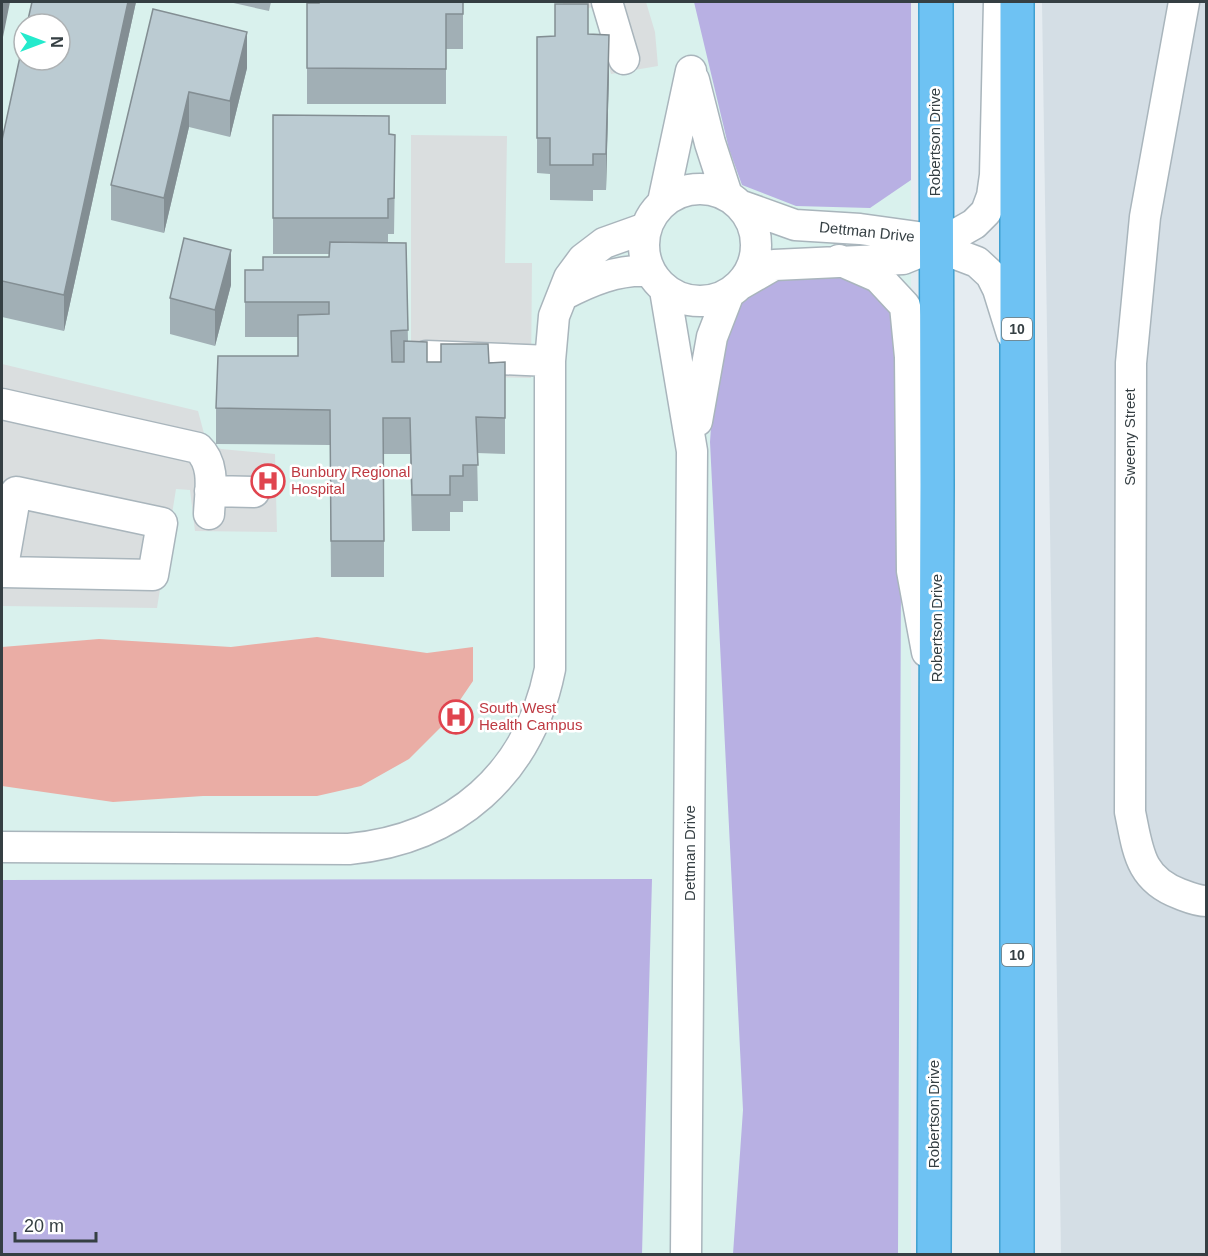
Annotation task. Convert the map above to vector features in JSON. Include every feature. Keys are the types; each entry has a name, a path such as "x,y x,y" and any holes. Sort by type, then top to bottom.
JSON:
{"highway":[{"name":"Robertson Drive","path":"933,1254 937,702 936,2"},
{"name":"10","path":"1017,2 1017,1254"}],"street":[{"path":"607,2 624,59"},
{"path":"935,246 974,224 986,212 992,196 999,2"},
{"name":"Sweeny Street","path":"1184,2 1145,217 1131,363 1130,812 1138,852 1148,873 1162,887 1206,901"},
{"path":"563,295 610,275 632,270 657,280 680,298 696,302 714,300 735,289 750,270 756,254 753,229 734,201 710,143 692,71 663,202"},
{"path":"657,280 644,250 646,228 653,214 663,202 675,194 701,188 734,201"},
{"name":"Dettman Drive","path":"686,1254 692,451 712,337 735,289 774,265 838,260 903,259 935,246 925,238 915,235 795,225 734,201"},
{"path":"2,848 349,849 377,847 435,828 486,791 508,768 535,723 550,669 550,361 554,316 569,278 583,259 604,243 646,228"},
{"path":"935,246 977,262 991,275 998,289 1017,349"},
{"path":"838,260 878,277 905,306 910,357 912,571 937,702"},
{"name":"Dettman Drive","path":"657,280 692,451"},
{"path":"426,356 550,361"},
{"path":"2,404 198,448 206,456 210,469 209,502 254,492"},
{"path":"16,492 162,523 153,575 2,572 16,492"}],"shaded area":[{"name":"South West Health Campus","path":"2,2 911,2 911,1254 2,1254"},
{"path":"562,2 646,2 655,32 658,66 611,74 592,7 570,14"},
{"path":"694,2 911,2 911,180 870,208 796,206 742,185 729,149"},
{"path":"1042,2 1206,2 1206,1254 1061,1254"},
{"path":"411,135 507,136 505,263 532,263 531,378 426,376 411,366"},
{"path":"832,272 866,287 885,303 896,326 902,362 898,1254 733,1254 743,1110 710,442 712,412 733,310 755,290 781,277"},
{"path":"2,364 198,411 206,441 221,449 275,454 277,532 195,531 190,490 176,489 157,608 2,606"},
{"path":"317,637 427,653 473,647 473,681 443,725 409,759 361,786 317,796 203,796 113,802 2,786 2,647 99,639 231,647"},
{"path":"652,879 642,1254 2,1254 2,880"}],"building":[{"path":"32,2 128,2 64,295 2,281 2,140 17,72 72,72 72,12 30,12"},
{"path":"463,2 463,14 446,14 446,69 307,68 307,3"},
{"path":"555,4 588,4 588,34 609,35 606,154 593,154 593,165 550,165 550,138 537,138 537,37 555,36"},
{"path":"153,9 247,32 230,101 189,92 164,198 111,185"},
{"path":"273,115 389,116 389,134 395,135 394,198 388,199 388,218 273,218"},
{"path":"184,238 231,250 215,310 170,298"},
{"path":"330,242 406,243 408,330 391,331 392,362 404,362 404,341 427,342 427,362 441,362 441,344 488,344 489,363 505,362 505,418 476,417 478,465 463,465 463,476 450,476 450,495 412,495 410,418 383,418 384,541 331,541 330,410 216,408 218,356 298,356 298,315 329,314 329,302 245,302 245,270 263,270 263,257 329,257"}],"place":[{"name":"Bunbury Regional Hospital","path":"268,481"},
{"name":"South West Health Campus","path":"456,717"}]}
